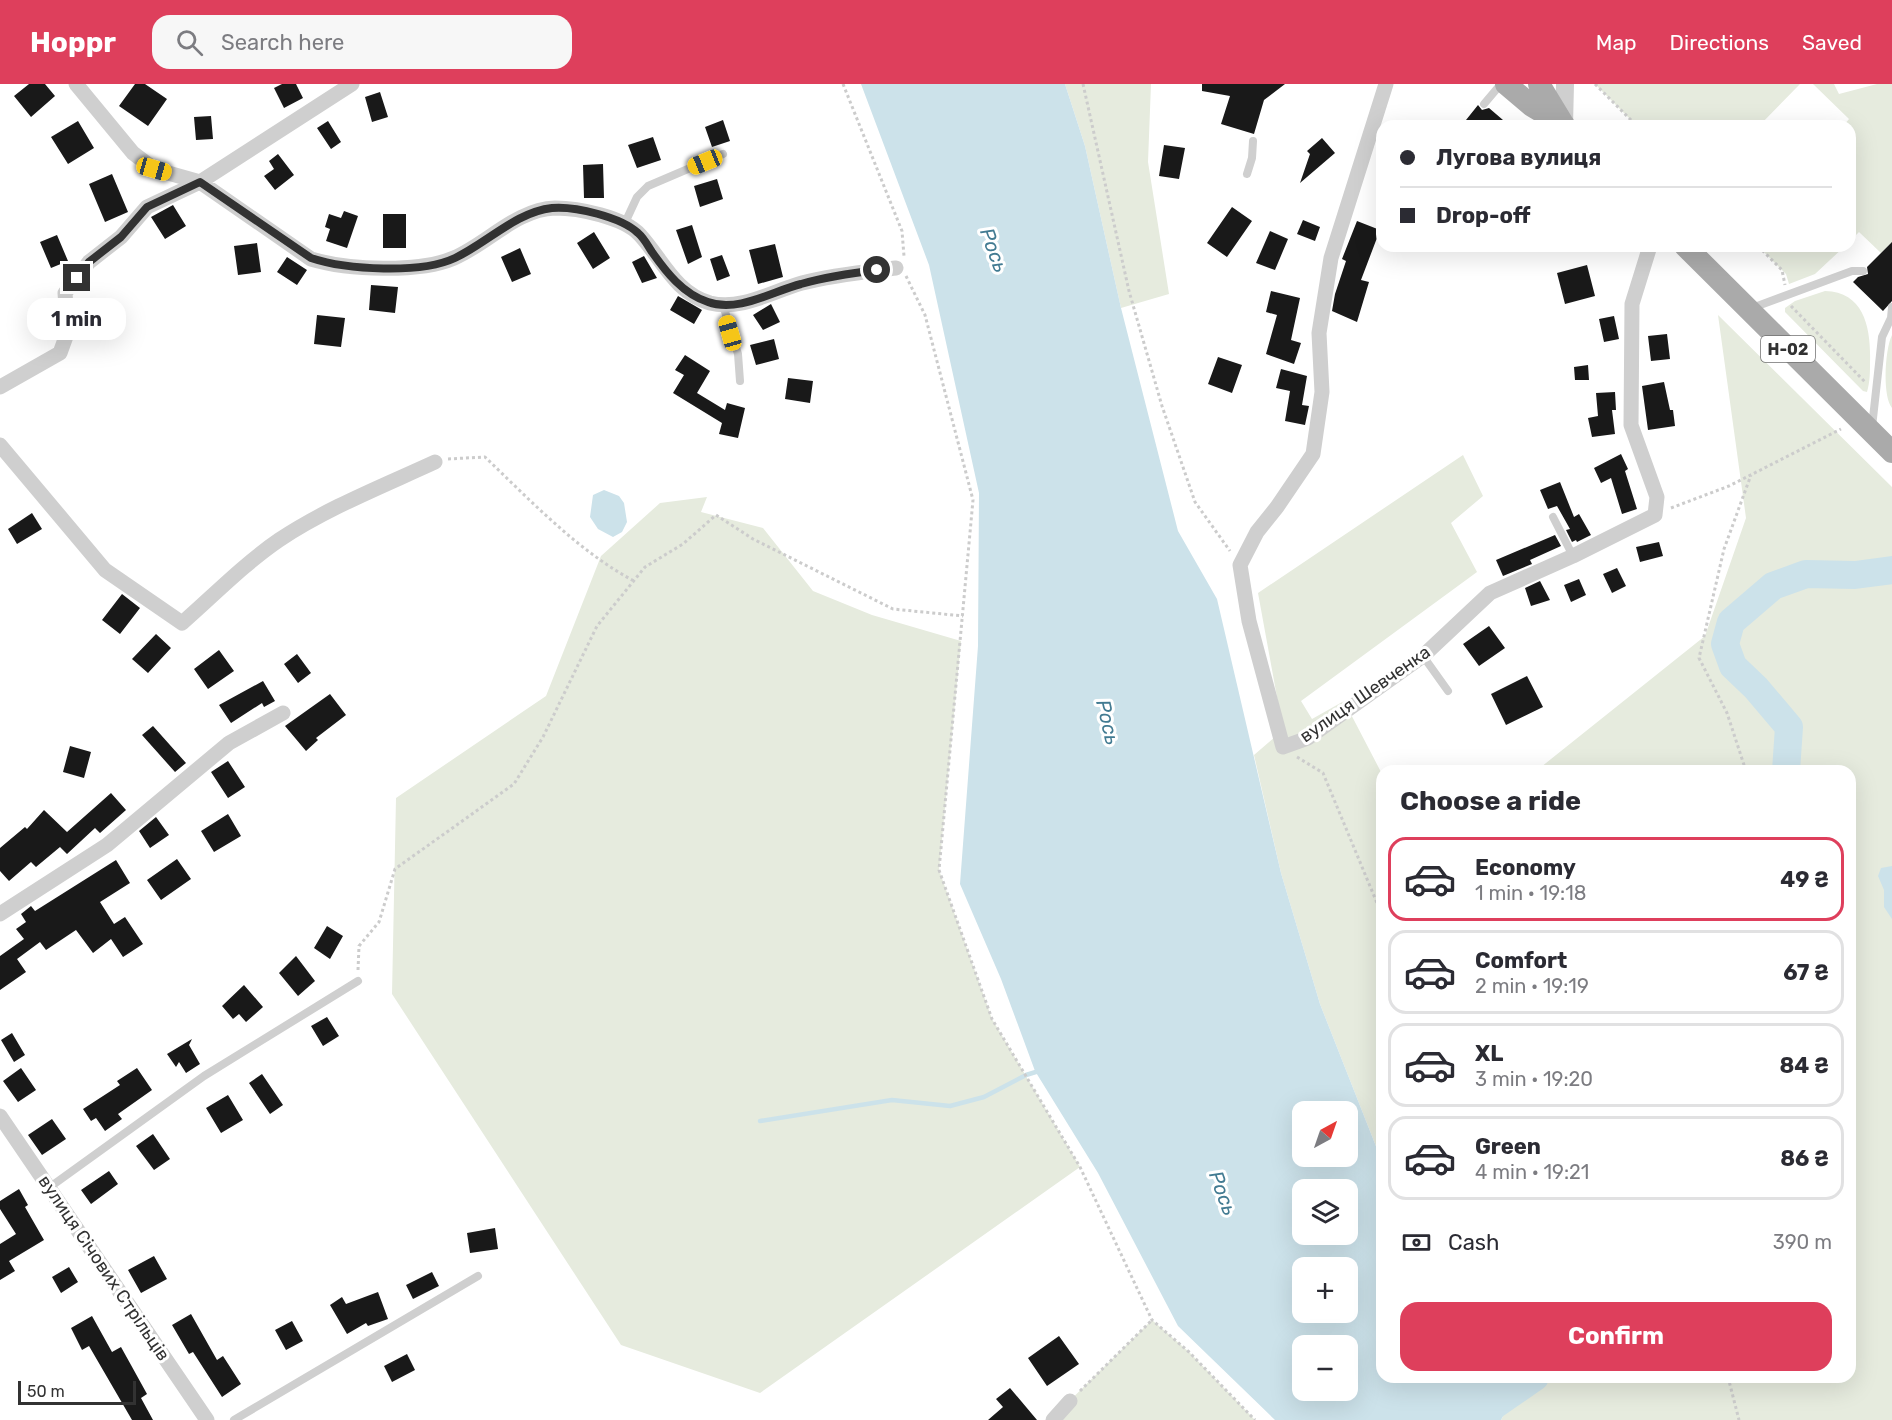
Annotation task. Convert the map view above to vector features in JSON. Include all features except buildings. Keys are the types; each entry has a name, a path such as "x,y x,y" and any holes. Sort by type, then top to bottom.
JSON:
{"main road":[{"path":"1506,84 1532,106 1555,120"},
{"path":"1539,84 1561,120"},
{"name":"Н-02","path":"1691,252 1892,452"}],"street":[{"path":"76,84 133,153 154,169 200,182 311,258 326,263 395,268 428,267 455,258 520,219 552,208 569,208 604,216 639,233 668,274 686,290 708,302 723,305 744,302 827,278 896,268"},
{"path":"0,387 60,353 68,331 65,293 89,262 121,237 147,207 200,182 352,84"},
{"path":"1240,565 1257,532 1313,454 1322,392 1319,333 1331,258 1386,84"},
{"path":"1565,84 1565,120"},
{"path":"1648,252 1632,304 1631,425 1657,497 1655,514"},
{"path":"0,445 105,570 182,623 280,540 361,497 435,462"},
{"name":"вулиця Шевченка","path":"1240,565 1250,621 1282,747 1308,738 1423,656 1490,593 1573,556 1655,514"},
{"path":"0,914 107,845 229,742 283,713"},
{"name":"вулиця Січових Стрільців","path":"0,1116 207,1420"},
{"path":"1053,1420 1070,1401"}],"lane":[{"path":"1484,104 1501,84"},
{"path":"1247,174 1252,158 1253,141"},
{"path":"624,225 637,197 648,186 723,154"},
{"path":"1748,309 1852,271 1863,272"},
{"path":"723,305 738,354 741,381"},
{"path":"1866,425 1876,392 1882,337 1891,318 1892,307"},
{"path":"1553,517 1573,556"},
{"path":"1423,656 1448,691"},
{"path":"50,1187 204,1076 358,981"},
{"path":"234,1420 478,1276"}],"path":[{"path":"843,84 902,231 904,257 896,268 908,277 925,315 973,500 939,870 992,1019 1080,1167 1152,1320 1189,1352 1255,1420"},
{"path":"1083,84 1129,291 1162,406 1195,502 1240,565"},
{"path":"1595,84 1631,120"},
{"path":"1764,252 1782,270 1790,306 1876,392"},
{"path":"1655,514 1866,425"},
{"path":"435,462 485,457 561,527 610,568 634,581"},
{"path":"1744,765 1727,713 1699,658 1724,549 1751,475"},
{"path":"358,981 359,946 379,922 394,869 514,784 543,737 597,626 645,567 682,544 716,515 753,539 893,609 963,616"},
{"path":"1282,747 1323,773 1376,901"},
{"path":"1070,1401 1152,1320"},
{"path":"1730,1383 1739,1420"}],"shaded area":[{"path":"1065,84 1151,84 1148,162 1169,294 1121,308 1085,146"},
{"path":"1595,84 1800,84 1765,120 1631,120"},
{"path":"1813,84 1834,84 1839,94 1877,84 1892,84 1892,247 1889,245 1881,253 1859,232 1856,235 1856,120 1849,119"},
{"path":"1764,252 1839,252 1815,274 1789,284 1786,274"},
{"path":"1825,291 1839,293 1849,298 1858,306 1863,315 1867,326 1870,351 1870,377 1867,392 1863,391 1785,312 1785,308 1795,301"},
{"path":"1718,315 1892,487 1892,1420 1501,1420 1508,1406 1512,1383 1856,1383 1856,765 1544,765 1705,636 1746,518"},
{"path":"1892,335 1892,408 1887,394 1886,372"},
{"path":"1463,455 1483,496 1451,523 1477,572 1301,701 1312,719 1344,701 1377,765 1376,1146 1320,1004 1281,873 1254,755 1283,730 1258,593"},
{"path":"707,497 701,512 763,528 813,591 872,615 961,641 939,870 992,1019 1080,1167 760,1393 621,1345 392,994 396,798 546,696 601,556 660,503"},
{"path":"1152,1320 1189,1352 1255,1420 1050,1420"}],"water":[{"name":"Рось","path":"861,84 1065,84 1085,146 1121,308 1178,531 1217,599 1281,873 1320,1004 1376,1146 1376,1383 1512,1383 1508,1406 1501,1420 1275,1420 1178,1326 1098,1173 1035,1071 1001,979 960,884 978,646 979,493 929,265"},
{"path":"604,490 619,496 624,503 627,522 622,532 613,537 598,529 590,517 593,495"},
{"path":"1892,866 1892,919 1884,907 1884,890 1878,876 1881,868"}],"waterway":[{"path":"1786,765 1789,727 1756,688 1733,666 1725,644 1731,622 1773,586 1806,574 1855,575 1892,570"},
{"path":"760,1121 892,1100 950,1106 984,1097 1026,1075 1039,1071"},
{"path":"1478,1420 1483,1413 1526,1383"}],"route":[{"path":"77,278 89,262 121,237 147,207 200,182 311,258 326,263 395,268 428,267 455,258 520,219 536,212 552,208 569,208 604,216 639,233 668,274 686,290 708,302 723,305 744,302 800,284 877,270"}]}
